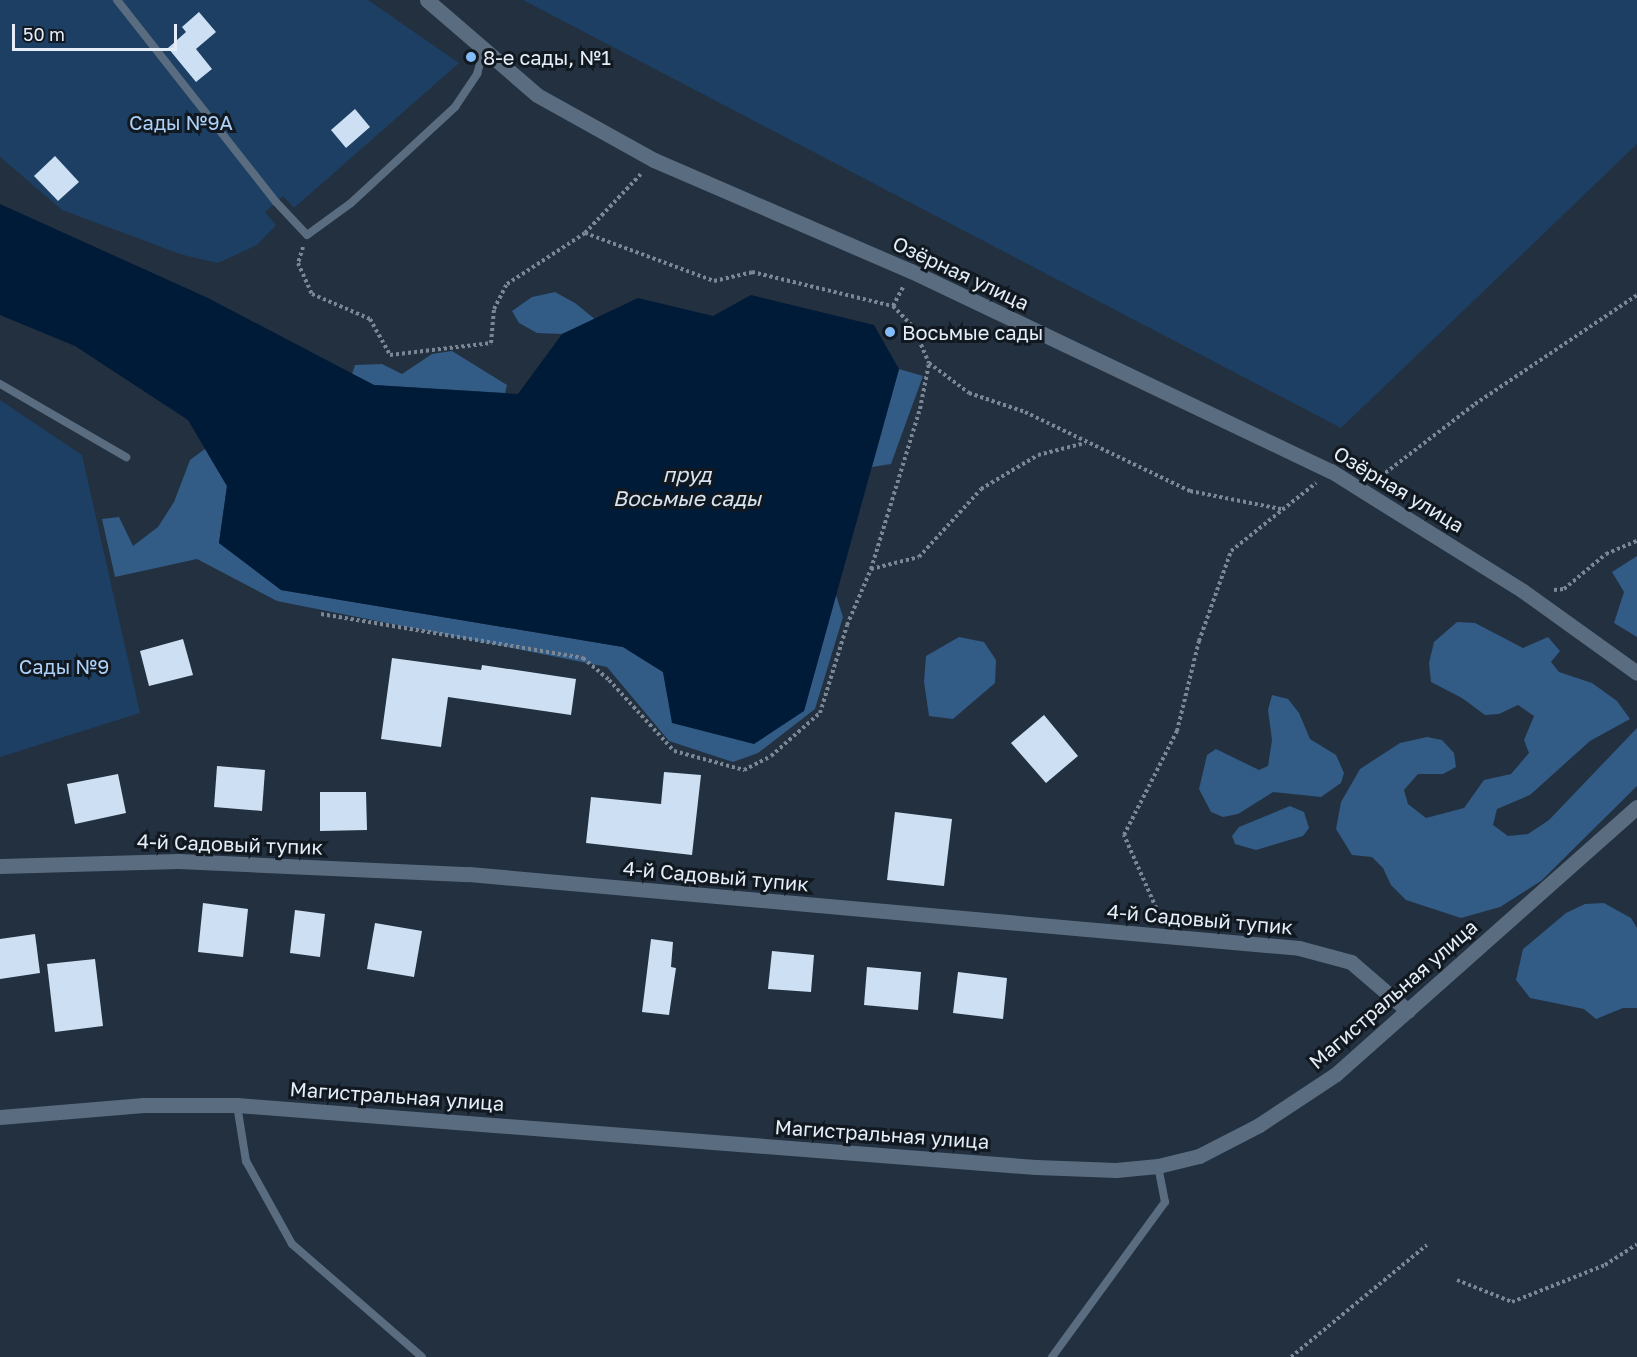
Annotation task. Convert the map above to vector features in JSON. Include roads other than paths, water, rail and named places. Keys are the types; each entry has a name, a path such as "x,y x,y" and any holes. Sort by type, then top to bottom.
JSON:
{"street":[{"name":"Озёрная улица","path":"427,0 537,94 654,160 911,271 1331,471 1523,591 1637,673"},
{"name":"Магистральная улица","path":"0,1117 143,1105 237,1105 1036,1167 1116,1170 1158,1166 1199,1156 1259,1125 1336,1074 1637,807"},
{"name":"4-й Садовый тупик","path":"0,866 178,861 469,874 1299,948 1351,962 1408,1011"}],"lane":[{"path":"117,0 276,202 307,235 351,203 455,107 477,74 484,49"},
{"path":"0,384 126,457"},
{"path":"237,1105 246,1161 292,1244 422,1357"},
{"path":"1052,1357 1165,1202 1158,1166"}],"water":[{"name":"пруд Восьмые сады","path":"0,204 208,298 374,385 518,394 562,334 638,298 713,316 751,295 874,325 899,369 804,711 754,744 672,723 663,672 623,647 281,590 219,543 227,486 188,420 75,346 0,315"}],"place":[{"name":"8-е сады, №1","path":"471,57"},
{"name":"Восьмые сады","path":"890,332"}],"park label":[{"name":"Сады №9А","path":"181,122"},
{"name":"Сады №9","path":"64,666"}]}
